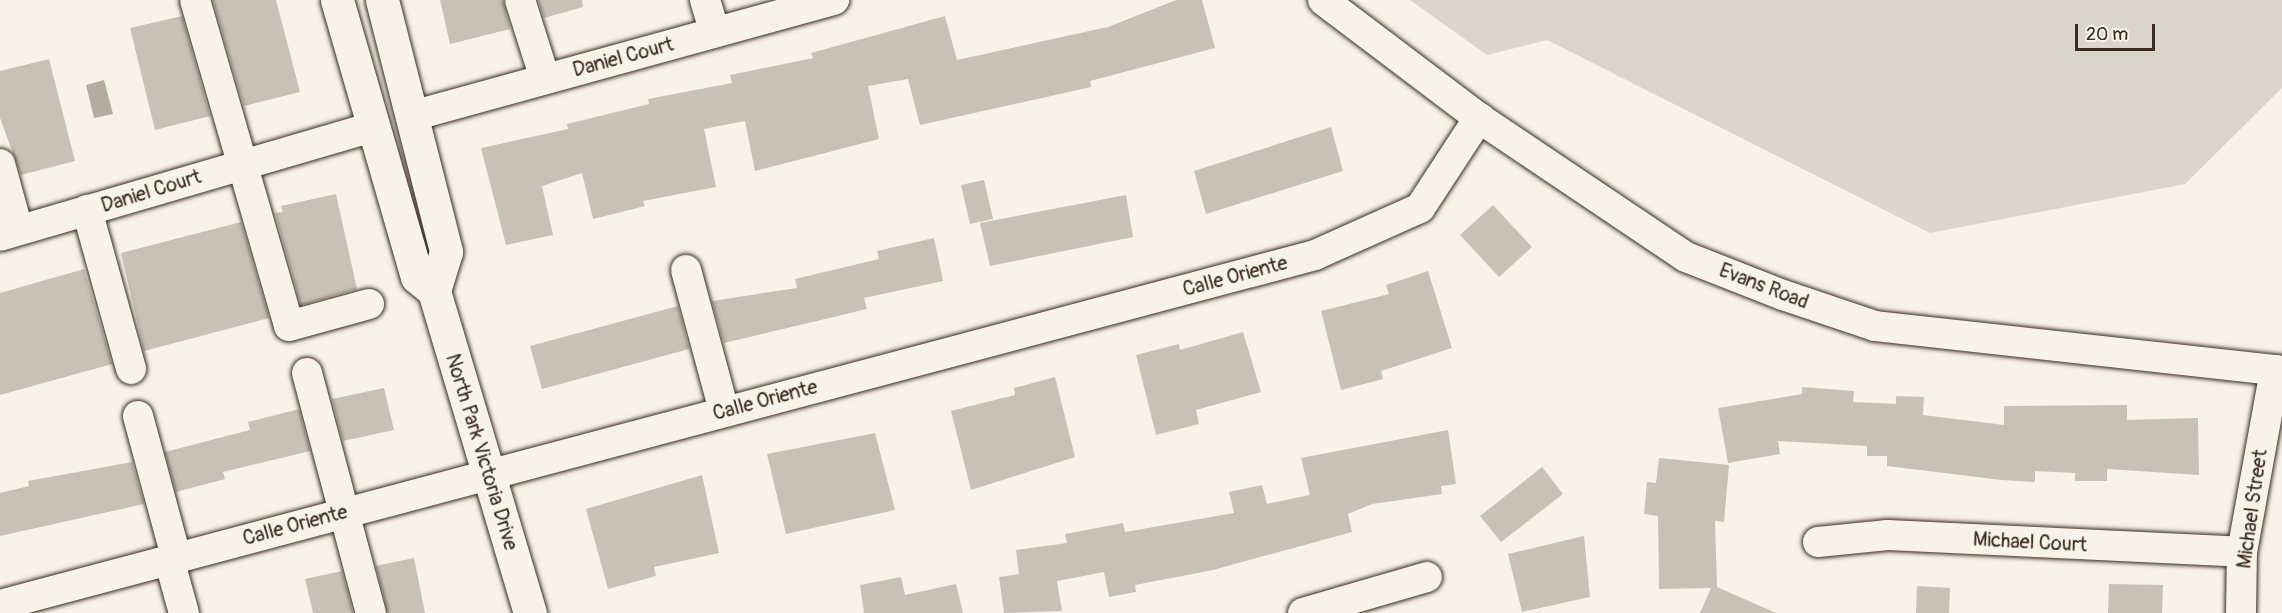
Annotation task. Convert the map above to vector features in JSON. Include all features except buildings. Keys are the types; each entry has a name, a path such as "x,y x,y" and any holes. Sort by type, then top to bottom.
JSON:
{"main road":[{"name":"North Park Victoria Drive","path":"337,0 417,277 434,291 490,472 530,613"},
{"path":"382,0 446,252 434,291"}],"street":[{"path":"195,0 289,326 369,304"},
{"path":"520,0 545,79"},
{"path":"705,0 715,33"},
{"name":"Daniel Court","path":"412,116 834,0"},
{"name":"Evans Road","path":"1323,0 1479,118 1686,257 1875,326 2279,371"},
{"name":"Calle Oriente","path":"0,607 490,472 1315,255 1420,208 1479,118"},
{"name":"Daniel Court","path":"9,233 372,127"},
{"path":"0,164 9,233"},
{"path":"87,210 131,369"},
{"path":"686,270 724,411"},
{"name":"Michael Street","path":"2241,613 2242,552 2279,371"},
{"path":"307,373 346,511 371,613"},
{"path":"138,416 183,613"},
{"name":"Michael Court","path":"1818,542 1888,535 2242,552"},
{"path":"1303,613 1427,578"},
{"path":"0,607 1,613"}],"shaded area":[{"path":"1410,0 2282,0 2282,88 2185,184 1930,233 1547,40 1487,55"},
{"path":"104,80 113,114 94,118 86,85"}]}
